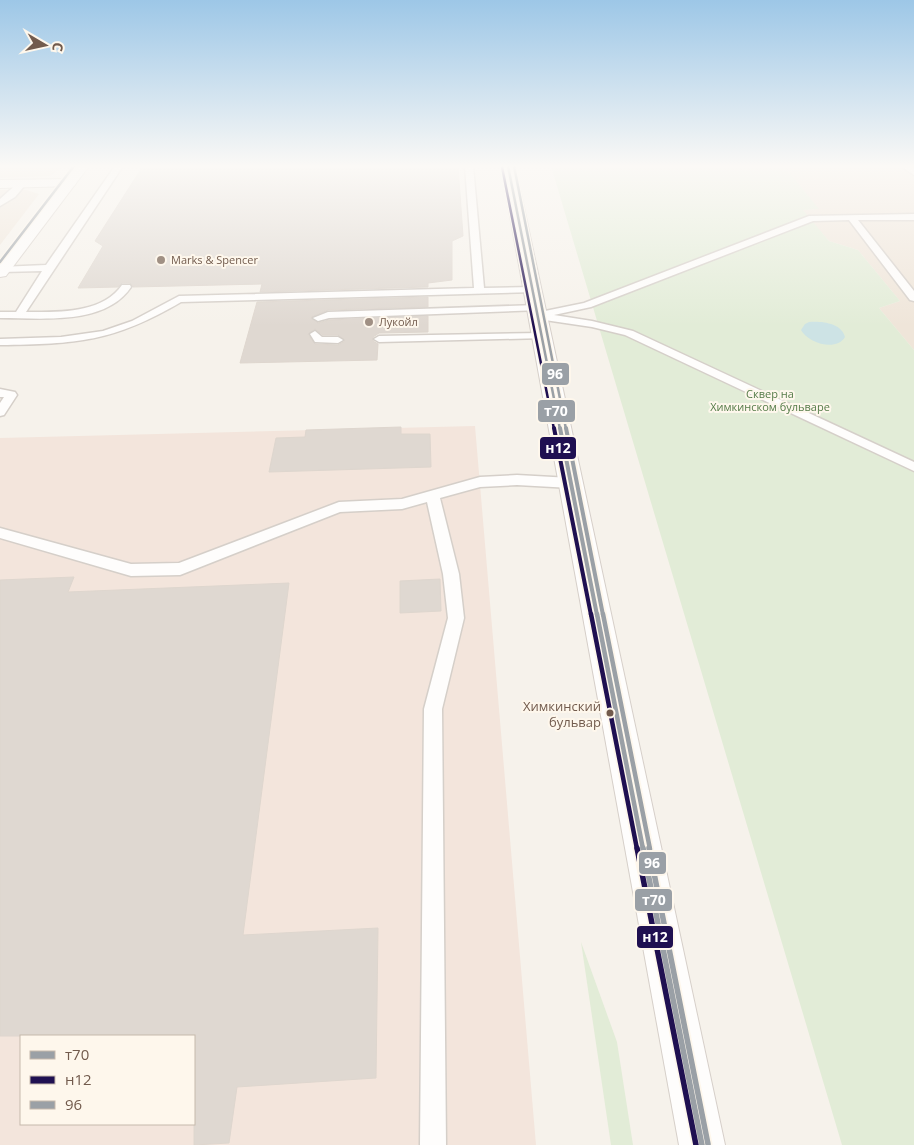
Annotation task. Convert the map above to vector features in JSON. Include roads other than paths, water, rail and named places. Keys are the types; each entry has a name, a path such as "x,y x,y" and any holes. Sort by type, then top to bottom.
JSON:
{"main road":[{"path":"1,271 41,219"},
{"path":"519,219 558,410 702,1145"}],"lane":[{"path":"19,315 82,219"},
{"path":"473,219 479,290"},
{"path":"379,339 587,305 808,219"},
{"path":"854,219 914,298"},
{"path":"1,271 49,268"},
{"path":"0,315 80,312 100,307 117,299 126,287"},
{"path":"0,342 82,337 119,330 179,299 479,290 537,312 629,333 914,467"},
{"path":"318,318 338,314 537,312"},
{"path":"315,334 320,340 338,340"},
{"path":"0,394 11,395 0,412"},
{"path":"0,533 131,570 180,569 339,507 402,504 433,497 480,482 517,480 571,483"},
{"path":"433,497 451,574 456,618 433,709 433,1145"}],"place":[{"name":"Marks & Spencer","path":"161,260"},
{"name":"Лукойл","path":"369,322"},
{"name":"Химкинский бульвар","path":"610,713"}],"park label":[{"name":"Сквер на Химкинском бульваре","path":"770,400"}]}
